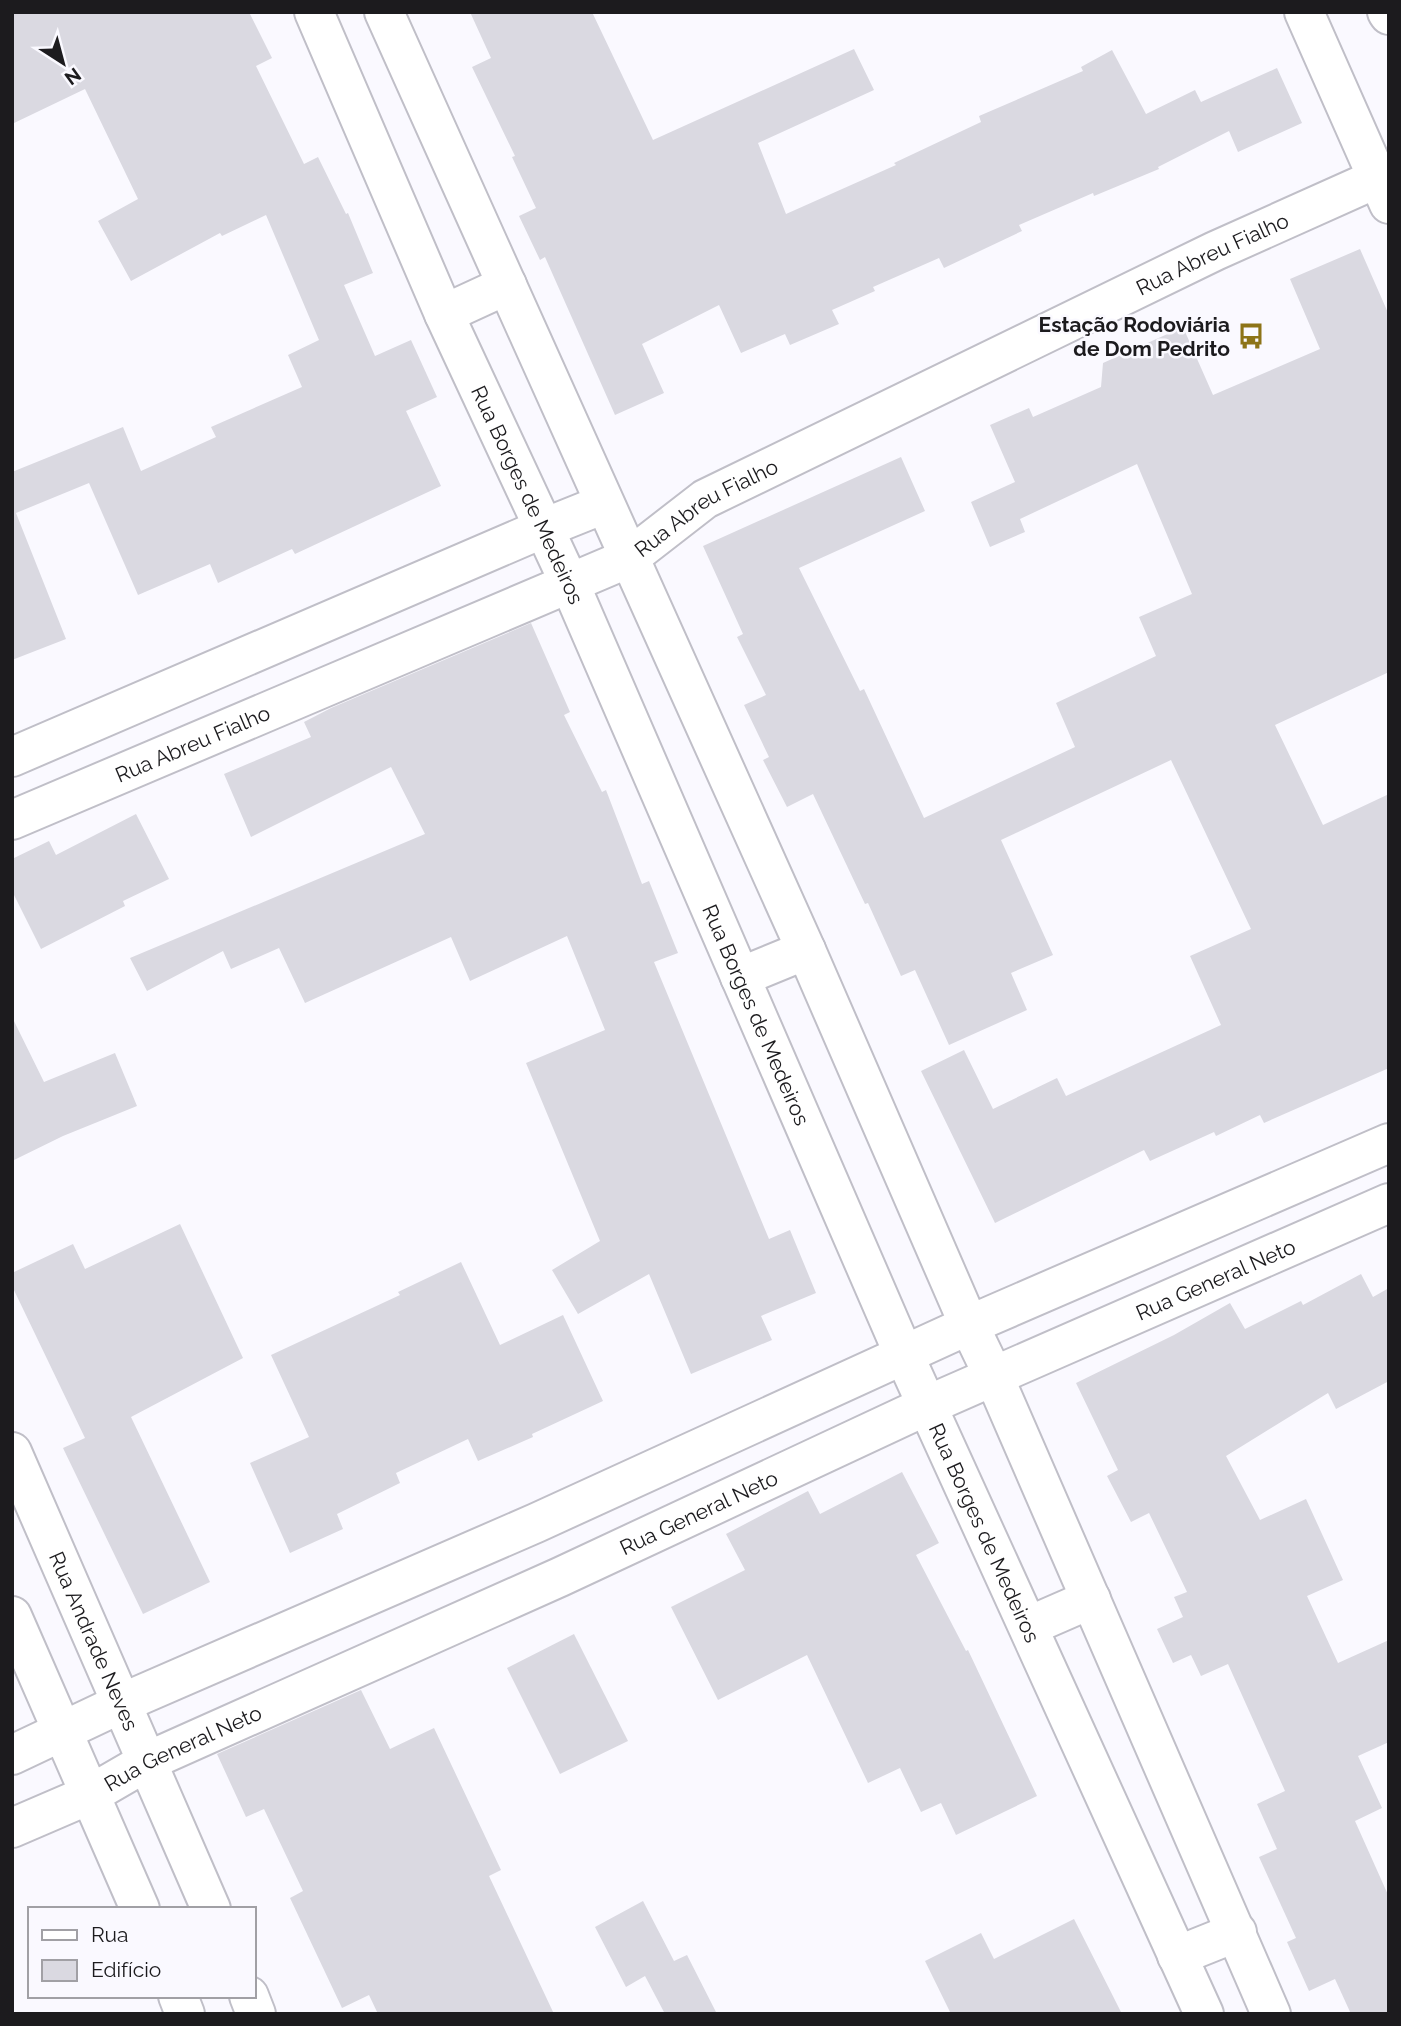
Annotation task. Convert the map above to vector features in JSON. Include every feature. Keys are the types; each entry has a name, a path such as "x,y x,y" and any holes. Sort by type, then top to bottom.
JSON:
{"street":[{"name":"Rua Borges de Medeiros","path":"314,12 444,314 569,582 905,1355 1204,2014"},
{"path":"384,12 806,950 1271,2014"},
{"path":"1304,12 1385,185"},
{"name":"Rua Abreu Fialho","path":"12,820 629,558 705,499 1215,251 1385,185"},
{"path":"444,314 507,285"},
{"path":"12,757 604,504"},
{"path":"740,977 806,950"},
{"path":"12,1755 122,1703 536,1523 968,1325 1384,1158"},
{"name":"Rua General Neto","path":"12,1828 91,1794 148,1761 560,1577 928,1405 1389,1203"},
{"name":"Rua Andrade Neves","path":"12,1452 210,1907"},
{"path":"536,1523 560,1577"},
{"path":"1029,1626 1091,1600"},
{"path":"12,1616 139,1907"},
{"path":"1177,1956 1237,1932"},
{"path":"179,1998 186,2014"},
{"path":"249,1998 256,2014"}],"building":[{"path":"12,12 249,12 272,58 256,66 304,164 318,157 346,214 348,213 373,273 344,285 375,356 411,340 437,397 406,411 441,486 295,554 292,549 218,583 210,564 138,595 89,483 16,513 66,639 12,660 12,472 123,427 141,471 216,437 211,427 302,387 288,355 319,340 266,215 222,236 220,233 131,281 98,221 138,199 85,89 12,124"},
{"path":"470,12 592,12 653,140 854,49 874,90 758,143 786,214 896,165 894,163 981,122 979,116 1083,71 1081,67 1112,50 1146,114 1195,90 1201,102 1277,68 1302,123 1238,152 1229,131 1158,167 1159,169 1094,196 1093,193 1019,225 1022,231 944,268 939,258 873,287 875,291 832,310 839,324 790,345 785,334 741,353 719,305 642,344 664,393 615,415 545,257 540,260 519,216 536,208 512,157 515,156 472,67 491,58"},
{"path":"1360,249 1389,315 1389,672 1275,725 1323,825 1389,794 1389,1068 1264,1123 1260,1115 1216,1136 1214,1132 1150,1161 1144,1150 995,1223 921,1071 964,1050 993,1109 1057,1078 1066,1096 1221,1025 1190,956 1251,929 1171,760 1001,840 1053,955 1011,973 1027,1010 949,1045 915,970 901,976 813,794 787,807 763,760 769,757 744,705 766,695 737,637 743,634 703,546 901,457 925,511 799,568 860,691 864,689 924,818 1075,747 1056,703 1156,656 1139,617 1192,594 1137,464 1020,519 1025,532 990,547 971,502 1015,482 990,425 1029,408 1033,417 1101,387 1103,363 1183,327 1213,395 1320,349 1290,279"},
{"path":"531,623 570,712 564,715 602,792 606,790 642,884 649,881 678,953 654,962 769,1239 790,1230 816,1293 761,1316 772,1340 691,1374 649,1274 578,1314 552,1270 600,1241 526,1063 605,1030 567,936 470,981 451,937 305,1003 279,948 231,969 223,951 147,991 130,958 425,834 391,767 251,837 224,774 311,737 304,722 331,708"},
{"path":"136,814 169,879 123,901 125,906 41,949 12,891 12,859 49,841 56,855"},
{"path":"12,1017 44,1082 115,1053 137,1106 63,1136 12,1161"},
{"path":"180,1224 243,1358 131,1417 210,1582 143,1614 63,1448 85,1438 12,1286 12,1273 73,1244 85,1269"},
{"path":"461,1262 500,1345 563,1315 603,1401 532,1434 533,1437 478,1461 468,1439 396,1473 400,1483 337,1514 343,1529 290,1553 250,1463 309,1437 271,1355 400,1295 398,1292"},
{"path":"1361,1274 1373,1297 1389,1288 1389,1381 1336,1409 1328,1393 1226,1456 1260,1520 1306,1499 1343,1580 1307,1596 1338,1663 1389,1640 1389,1742 1358,1756 1382,1808 1355,1821 1389,1897 1389,2014 1351,2014 1335,1979 1309,1991 1287,1942 1296,1938 1259,1857 1277,1849 1257,1804 1285,1791 1228,1664 1201,1676 1191,1655 1173,1663 1157,1629 1183,1617 1174,1597 1187,1592 1149,1513 1131,1522 1107,1476 1118,1470 1076,1383 1174,1335 1230,1303 1245,1329 1301,1301 1303,1305"},
{"path":"902,1472 939,1543 916,1555 966,1651 968,1650 1037,1796 956,1835 941,1803 921,1812 900,1768 868,1783 807,1655 718,1700 671,1607 745,1570 726,1534 808,1491 820,1514"},
{"path":"574,1634 628,1741 560,1774 507,1668"},
{"path":"361,1690 390,1749 434,1728 501,1870 489,1876 554,2014 378,2014 369,1995 342,2008 290,1898 303,1891 264,1809 246,1817 217,1754"},
{"path":"643,1901 674,1961 687,1955 717,2014 665,2014 645,1976 626,1987 595,1927"},
{"path":"1074,1919 1122,2014 951,2014 925,1961 981,1933 994,1959"}],"place":[{"name":"Estação Rodoviária de Dom Pedrito","path":"1251,336"}]}
